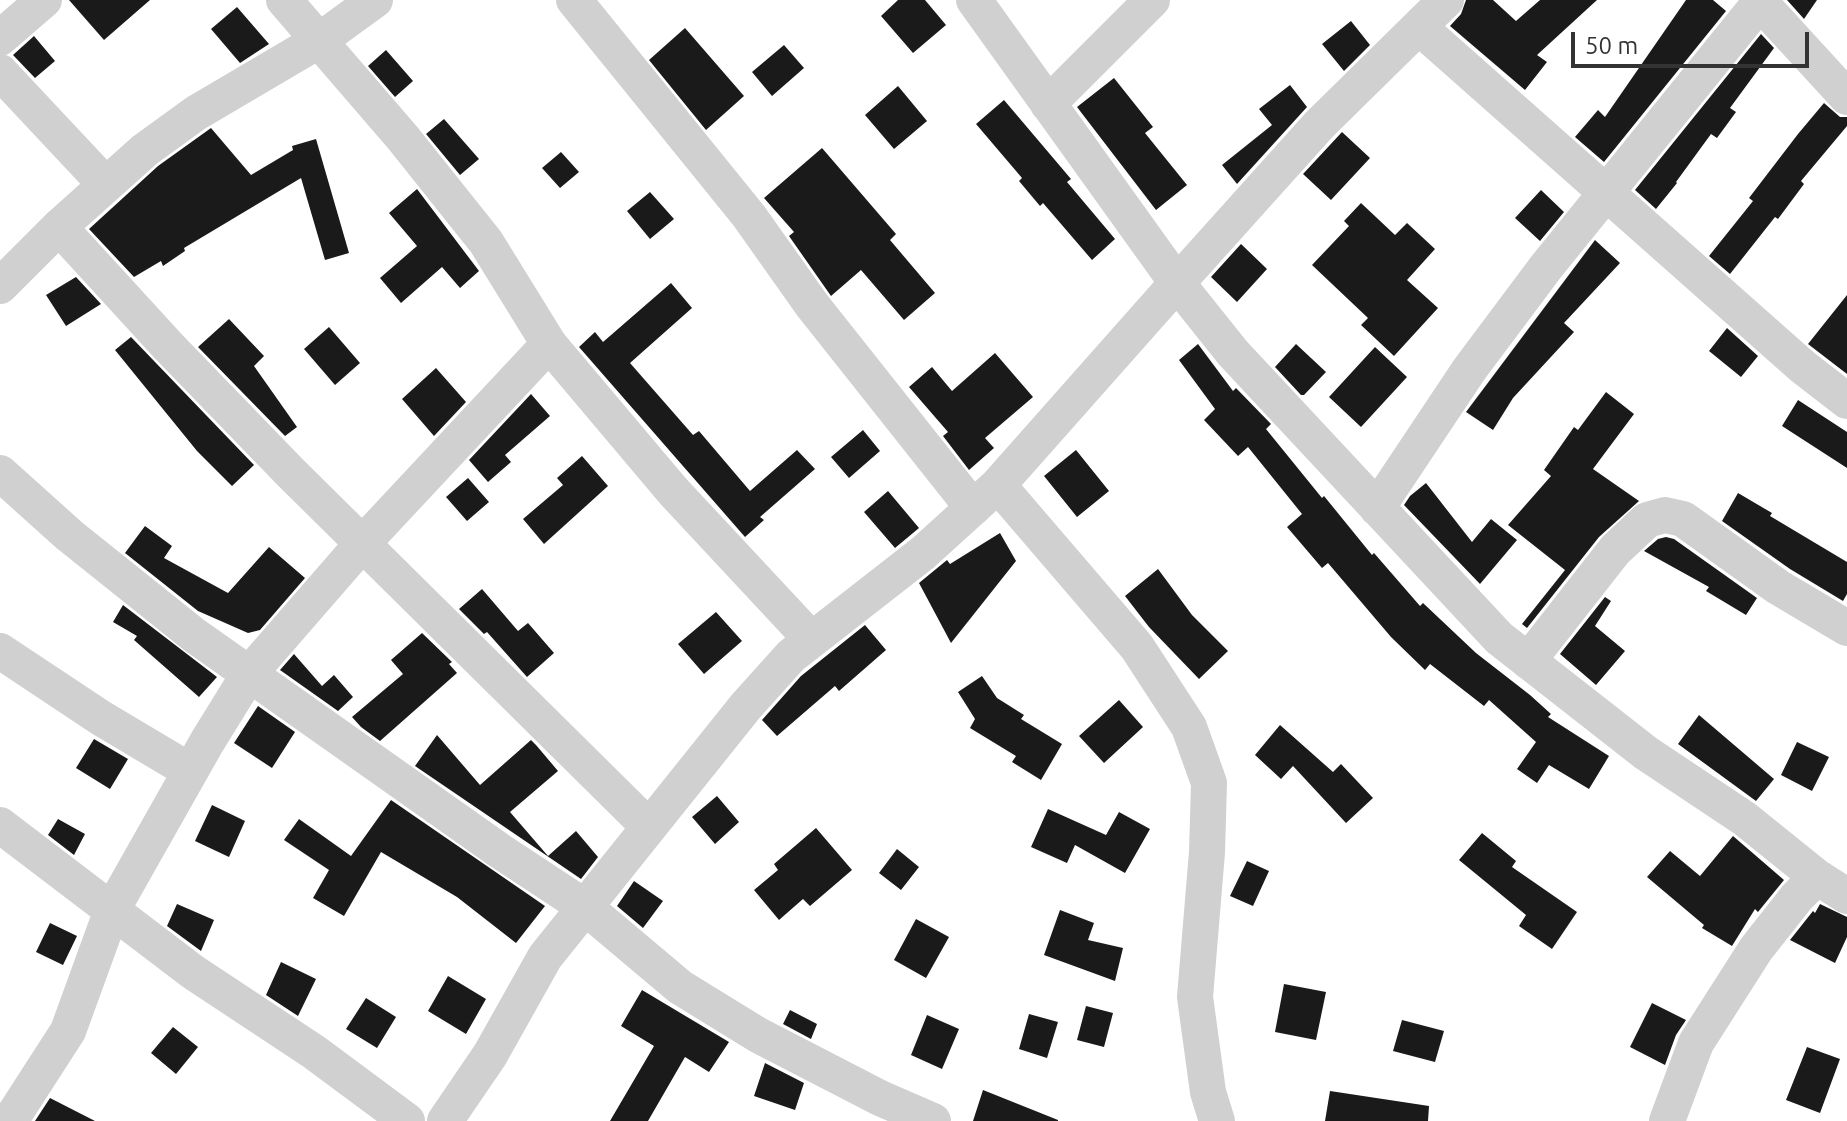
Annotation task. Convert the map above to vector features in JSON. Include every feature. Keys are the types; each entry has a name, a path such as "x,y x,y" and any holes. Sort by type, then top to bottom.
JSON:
{"street":[{"path":"0,38 44,0"},
{"path":"284,0 403,138 486,242 549,344 673,491 811,639"},
{"path":"0,286 59,227 145,150 196,113 320,40 375,0"},
{"path":"574,0 749,216 812,305 986,496 1137,647 1189,727 1209,783 1207,852 1195,997 1208,1092 1217,1121"},
{"path":"974,0 1177,283 1233,353 1499,638 1646,753 1745,819 1832,886"},
{"path":"1048,104 1152,0"},
{"path":"445,1121 490,1055 545,957 746,706 791,656 923,553 986,496 1319,125 1446,0"},
{"path":"1377,508 1477,359 1605,193 1760,1 1847,97"},
{"path":"1419,27 1803,367 1847,401"},
{"path":"0,72 106,185"},
{"path":"59,227 168,346 362,544 648,826"},
{"path":"10,1121 68,1031 112,910 249,674 362,544 549,344"},
{"path":"2,478 194,635 500,851 585,907 680,987 758,1035 880,1098 933,1121"},
{"path":"1528,661 1615,550 1647,520 1665,515 1683,519 1778,587 1847,628"},
{"path":"0,651 101,718 190,771"},
{"path":"0,825 193,972 314,1052 407,1121"},
{"path":"1667,1121 1696,1043 1756,949 1797,897 1832,886"}],"building":[{"path":"69,0 150,0 104,40"},
{"path":"898,0 925,0 946,25 913,53 881,16"},
{"path":"1466,0 1493,0 1516,21 1540,0 1597,0 1537,55 1547,62 1525,90 1450,26 1461,14"},
{"path":"1686,0 1713,0 1726,11 1604,162 1575,137 1598,110 1605,117"},
{"path":"1787,0 1817,0 1804,19"},
{"path":"237,7 269,44 240,63 211,29"},
{"path":"1351,21 1370,45 1344,71 1322,44"},
{"path":"685,28 744,96 706,130 649,60"},
{"path":"1761,34 1774,48 1730,108 1736,112 1717,138 1711,134 1656,209 1635,190"},
{"path":"34,36 55,61 35,78 13,55"},
{"path":"784,45 804,68 772,96 752,72"},
{"path":"386,50 413,81 395,97 368,66"},
{"path":"1114,78 1153,127 1145,133 1187,185 1156,210 1077,107"},
{"path":"1290,85 1307,107 1237,184 1222,165 1272,125 1259,109"},
{"path":"898,86 927,121 894,149 865,115"},
{"path":"1004,100 1071,179 1067,182 1115,239 1092,260 1043,203 1040,206 1019,181 1022,178 976,124"},
{"path":"1824,103 1840,117 1847,117 1847,126 1801,181 1804,184 1778,219 1775,217 1730,274 1709,256 1753,201 1749,198"},
{"path":"444,119 479,159 460,175 426,134"},
{"path":"211,128 251,175 293,150 292,146 316,139 349,253 325,260 301,178 184,248 185,251 163,266 161,261 134,277 89,229 158,166"},
{"path":"1342,132 1370,158 1331,200 1303,174"},
{"path":"822,148 896,234 890,240 935,293 904,320 861,270 831,296 789,236 794,232 764,198"},
{"path":"561,152 579,172 560,188 542,168"},
{"path":"417,189 479,271 460,288 442,267 401,303 380,278 417,246 389,213"},
{"path":"1541,190 1564,212 1540,241 1515,218"},
{"path":"650,192 674,219 650,239 627,211"},
{"path":"1361,203 1395,235 1407,223 1435,249 1407,280 1438,308 1394,356 1361,325 1368,318 1312,265 1349,226 1344,221"},
{"path":"1595,240 1620,263 1564,323 1574,332 1513,398 1493,430 1466,412"},
{"path":"1241,244 1267,269 1237,302 1211,277"},
{"path":"76,277 101,304 66,326 46,295"},
{"path":"671,283 692,308 630,363 693,435 699,431 750,491 797,450 815,469 760,517 764,520 745,537 579,347 595,332 603,342"},
{"path":"1847,295 1847,374 1808,344"},
{"path":"229,319 264,356 254,366 297,427 285,436 198,347"},
{"path":"329,327 360,363 335,385 304,349"},
{"path":"1727,328 1758,356 1741,377 1709,351"},
{"path":"131,337 254,465 232,486 197,451 115,350"},
{"path":"1198,344 1233,391 1236,388 1271,424 1266,429 1322,498 1324,496 1372,555 1374,553 1420,606 1423,603 1476,653 1530,695 1551,714 1548,717 1609,756 1589,789 1549,765 1537,783 1517,769 1536,742 1489,700 1484,706 1430,664 1425,670 1391,637 1328,563 1322,568 1287,527 1302,514 1248,447 1238,456 1204,420 1215,409 1179,360"},
{"path":"1296,344 1326,372 1304,395 1275,367"},
{"path":"1375,347 1407,377 1361,427 1329,397"},
{"path":"995,353 1033,397 985,438 994,448 969,470 943,436 948,432 909,387 932,367 952,391"},
{"path":"436,368 466,402 434,436 402,399"},
{"path":"1606,392 1634,414 1593,469 1639,501 1599,537 1527,628 1522,624 1565,570 1508,525 1551,476 1544,470 1574,427 1578,430"},
{"path":"531,394 550,416 505,455 511,462 488,482 469,460"},
{"path":"1798,400 1847,432 1847,468 1782,426"},
{"path":"863,430 880,451 849,478 831,457"},
{"path":"1076,450 1109,491 1077,517 1044,476"},
{"path":"582,456 608,486 544,544 523,519 563,485 557,478"},
{"path":"468,478 489,502 467,521 446,497"},
{"path":"1426,483 1472,542 1491,519 1517,540 1480,584 1404,505"},
{"path":"888,491 919,528 895,548 864,512"},
{"path":"1738,493 1847,562 1847,594 1843,601 1790,569 1722,521"},
{"path":"145,526 172,546 164,558 228,593 269,547 305,578 260,630 248,633 198,611 125,553"},
{"path":"1000,533 1016,561 951,643 919,583 947,560 950,564"},
{"path":"1658,539 1674,539 1757,598 1746,615 1706,591 1709,587 1644,551"},
{"path":"1158,569 1192,615 1228,651 1199,679 1149,627 1125,596"},
{"path":"482,589 518,631 528,623 554,653 527,677 487,632 484,634 459,609"},
{"path":"1605,597 1611,601 1595,626 1625,651 1596,685 1560,654"},
{"path":"123,605 217,677 199,697 134,640 137,636 113,622"},
{"path":"716,612 742,641 704,674 678,644"},
{"path":"865,625 886,650 839,691 835,686 777,736 762,720 801,676"},
{"path":"422,633 452,662 449,664 457,673 380,741 352,717 403,674 391,660"},
{"path":"294,654 322,686 334,675 353,697 338,711 280,670"},
{"path":"982,676 997,698 1024,715 1021,719 1062,744 1041,780 1012,762 1016,756 970,728 975,719 958,692"},
{"path":"1119,700 1143,727 1104,763 1079,736"},
{"path":"258,706 295,732 272,768 234,743"},
{"path":"1699,715 1774,779 1756,801 1678,744"},
{"path":"1280,725 1333,772 1341,764 1373,798 1346,823 1293,766 1281,779 1255,755"},
{"path":"437,735 480,785 531,740 536,745 558,771 510,812 548,856 576,831 598,857 581,879 415,766"},
{"path":"94,739 128,759 110,789 76,768"},
{"path":"1797,742 1829,757 1812,791 1781,775"},
{"path":"717,796 739,822 715,844 692,817"},
{"path":"391,800 545,906 516,943 457,897 381,852 344,916 313,898 329,870 284,840 299,819 351,856"},
{"path":"212,805 245,821 229,857 195,841"},
{"path":"1048,809 1106,835 1119,812 1150,829 1125,873 1075,845 1067,863 1031,847"},
{"path":"58,819 85,834 74,855 48,835"},
{"path":"816,828 852,870 810,906 803,899 779,920 754,890 778,870 774,864"},
{"path":"1482,833 1516,861 1512,867 1577,912 1552,949 1519,926 1526,915 1459,860"},
{"path":"1733,836 1784,880 1758,912 1755,909 1732,946 1702,928 1704,925 1647,877 1670,851 1700,876"},
{"path":"897,849 919,867 901,890 879,873"},
{"path":"1247,861 1269,871 1253,906 1230,896"},
{"path":"634,881 663,901 643,928 617,906"},
{"path":"177,904 214,920 201,951 167,926"},
{"path":"1820,904 1847,917 1847,937 1835,963 1790,940"},
{"path":"1060,910 1094,923 1088,940 1123,948 1115,981 1044,955"},
{"path":"916,919 949,937 926,978 894,960"},
{"path":"50,923 77,936 63,965 36,952"},
{"path":"281,962 316,979 298,1016 266,995"},
{"path":"448,976 486,999 466,1034 428,1011"},
{"path":"1284,984 1326,992 1316,1040 1275,1032"},
{"path":"642,990 729,1042 709,1072 685,1057 648,1121 610,1121 654,1046 621,1026"},
{"path":"366,998 396,1017 377,1048 346,1029"},
{"path":"1652,1003 1686,1020 1676,1035 1665,1065 1630,1047"},
{"path":"1086,1006 1113,1013 1104,1047 1077,1040"},
{"path":"790,1010 817,1024 811,1039 783,1024"},
{"path":"1029,1014 1058,1022 1047,1058 1019,1049"},
{"path":"927,1015 959,1029 942,1069 911,1055"},
{"path":"1402,1020 1444,1031 1435,1062 1393,1051"},
{"path":"173,1027 198,1047 176,1074 151,1053"},
{"path":"1807,1047 1840,1059 1820,1113 1786,1100"},
{"path":"765,1063 804,1083 795,1110 754,1096"},
{"path":"983,1090 1058,1120 1058,1121 973,1121"},
{"path":"1330,1091 1429,1106 1428,1121 1325,1121"},
{"path":"50,1098 95,1121 35,1121"}]}
